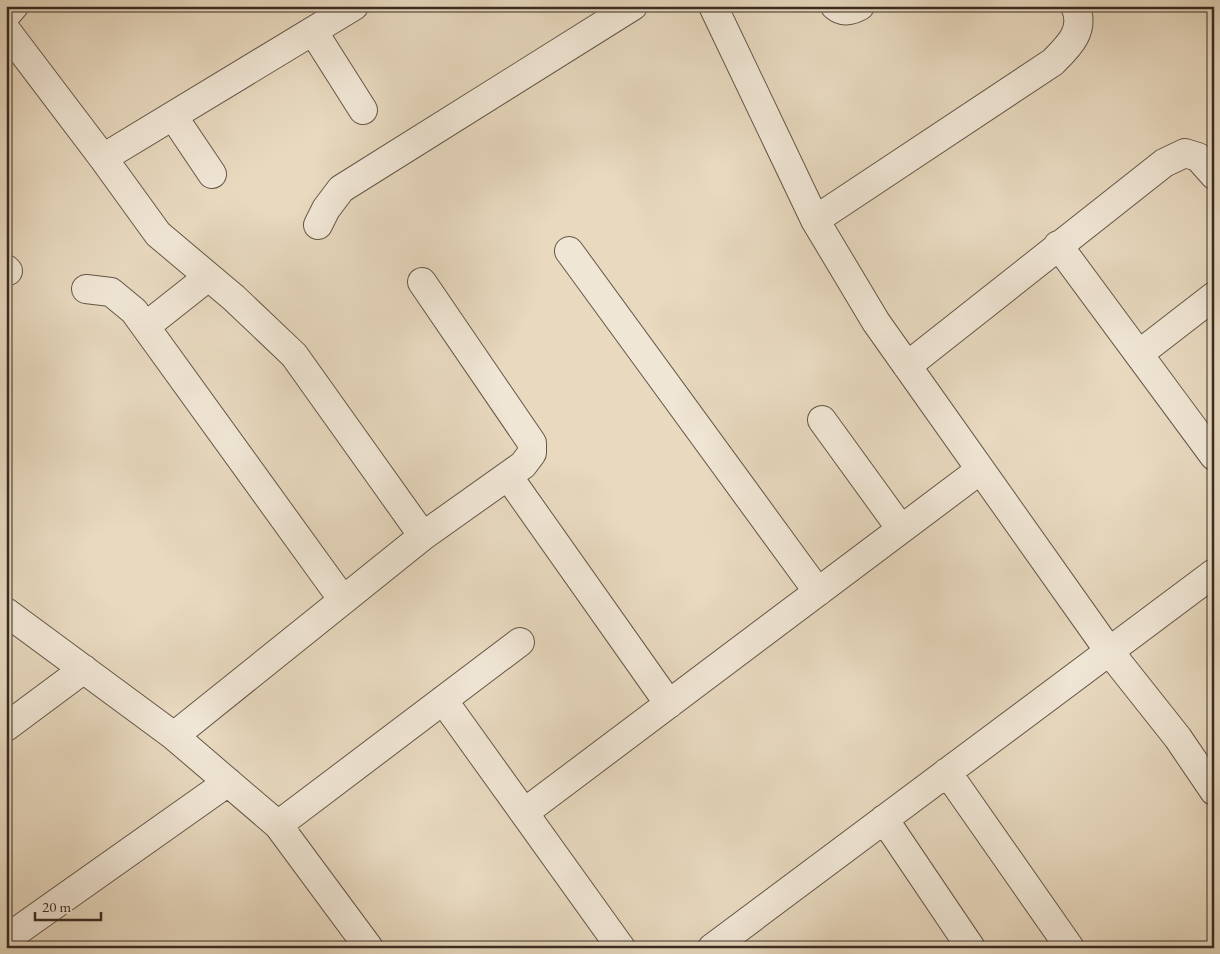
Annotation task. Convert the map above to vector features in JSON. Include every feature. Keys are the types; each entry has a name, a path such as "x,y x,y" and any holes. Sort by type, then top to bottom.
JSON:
{"street":[{"path":"6,15 14,6"},
{"path":"102,158 354,6"},
{"path":"318,225 341,189 633,6"},
{"path":"713,6 814,220 876,322 1109,651 1178,738 1214,791"},
{"path":"835,6 840,10 851,11 860,6"},
{"path":"814,220 1052,62 1071,44 1079,28 1075,6"},
{"path":"6,30 158,234 263,324 294,355 423,536"},
{"path":"312,31 363,110"},
{"path":"173,116 212,174"},
{"path":"907,366 1164,163 1185,153 1198,157 1214,175"},
{"path":"1058,245 1214,456"},
{"path":"569,250 818,592"},
{"path":"146,326 208,277"},
{"path":"174,736 423,536 522,465 532,453 532,443 422,282"},
{"path":"86,289 111,292 134,311 343,600"},
{"path":"1139,354 1214,296"},
{"path":"822,420 901,529"},
{"path":"525,812 980,470"},
{"path":"508,476 669,704"},
{"path":"719,946 884,819 1214,573"},
{"path":"6,612 174,736 278,825 359,944"},
{"path":"278,825 520,642"},
{"path":"6,727 84,669"},
{"path":"443,700 621,948"},
{"path":"947,772 1070,948"},
{"path":"6,939 228,782"},
{"path":"884,819 971,948"}]}
